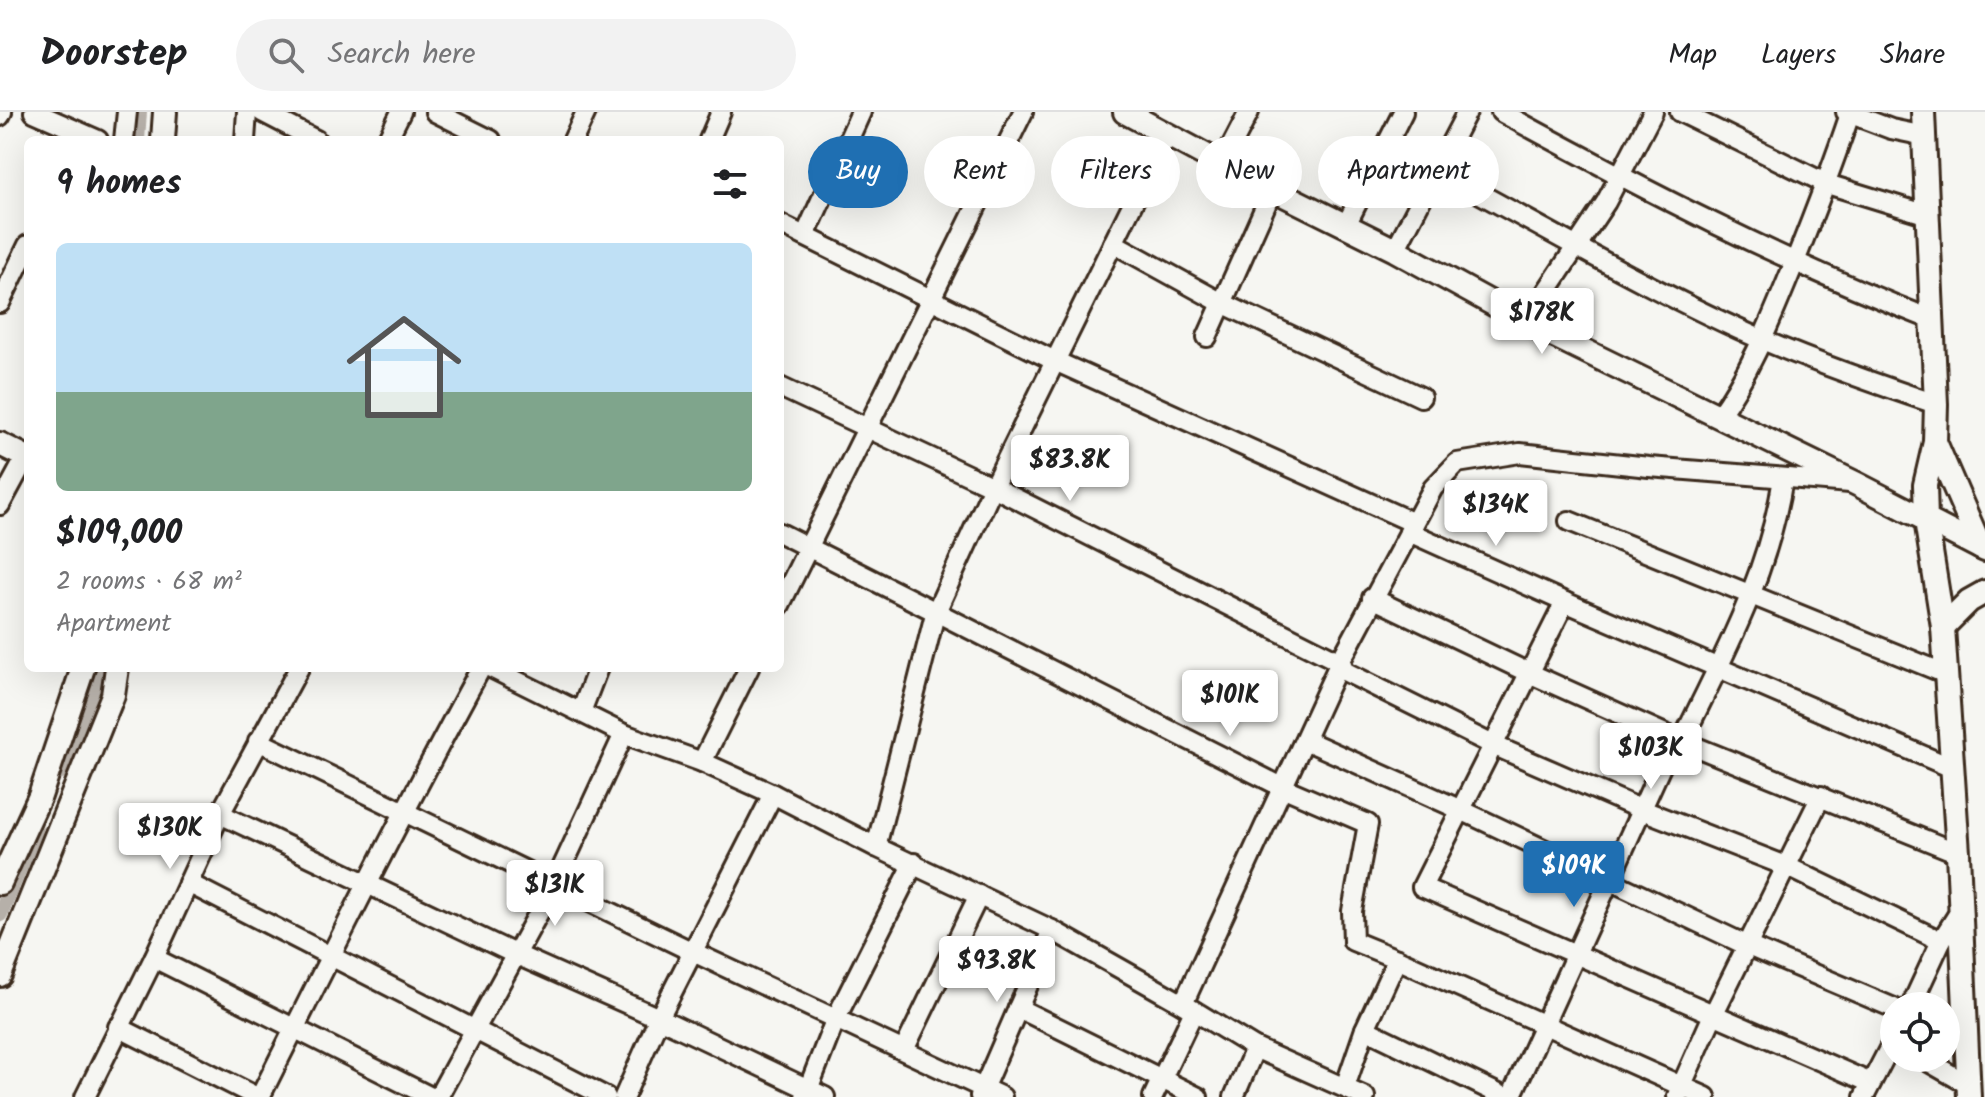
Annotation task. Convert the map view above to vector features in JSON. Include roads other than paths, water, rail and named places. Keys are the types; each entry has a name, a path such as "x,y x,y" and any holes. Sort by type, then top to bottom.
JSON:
{"street":[{"path":"34,112 89,136"},
{"path":"124,136 127,112"},
{"path":"163,136 165,112"},
{"path":"245,136 247,112"},
{"path":"262,112 308,136"},
{"path":"389,136 401,112"},
{"path":"435,112 483,136"},
{"path":"575,136 586,112"},
{"path":"711,136 721,112"},
{"path":"805,236 861,112"},
{"path":"784,597 1023,112"},
{"path":"1125,112 1196,150"},
{"path":"1237,136 1249,112"},
{"path":"1346,225 1403,112"},
{"path":"1454,136 1467,112"},
{"path":"1501,112 1621,177 1794,263 1933,320"},
{"path":"1526,322 1621,177 1653,112"},
{"path":"1680,112 1827,184 1928,215"},
{"path":"1923,112 1936,404 1935,442 1925,485 1926,520 1943,627 1969,1091"},
{"path":"1718,417 1735,393 1763,340 1827,184 1848,113 1891,129 1925,136"},
{"path":"876,847 935,614 993,487 1167,134"},
{"path":"1302,203 1526,322 1983,549"},
{"path":"1499,204 1652,286 1763,340 1849,375 1936,404"},
{"path":"1207,337 1264,208"},
{"path":"1395,250 1417,208"},
{"path":"784,226 1055,361 1565,602 1952,768"},
{"path":"1113,243 1222,303 1421,397"},
{"path":"0,303 24,253"},
{"path":"784,389 993,487 1340,662 1346,672 1495,746 1640,809 1786,866 1941,941"},
{"path":"1935,442 1983,549"},
{"path":"0,444 24,456"},
{"path":"1153,1097 1282,787 1340,662 1433,488 1457,463 1520,453 1857,484"},
{"path":"0,505 24,463"},
{"path":"1365,1029 1508,1097 1611,880 1640,809 1718,668 1752,595 1778,510 1783,478"},
{"path":"1569,521 1946,674"},
{"path":"784,535 1282,787 1368,824 1352,911 1353,941 1543,1024 1679,1092 1706,1097"},
{"path":"1943,627 1969,601 1985,592"},
{"path":"1372,598 1529,673 1678,739 1958,853"},
{"path":"1565,602 1422,887 1713,1015 1868,1090 1880,1067"},
{"path":"0,883 40,796 82,672"},
{"path":"0,975 113,695 116,672"},
{"path":"85,1097 154,958 220,814 297,672"},
{"path":"118,1027 258,1097 369,884 403,811 479,672"},
{"path":"499,672 624,734 702,762 773,794 876,847 1052,930 1255,1048 1365,1097"},
{"path":"581,712 596,672"},
{"path":"702,762 747,672"},
{"path":"438,1097 555,883 624,734"},
{"path":"1305,740 1748,946 1880,1002"},
{"path":"258,741 693,952 904,1050 982,1093 1002,1097"},
{"path":"624,1097 659,1018 773,794"},
{"path":"1679,1092 1713,1015 1821,796"},
{"path":"220,814 517,955 659,1018 813,1094 836,1018 914,863"},
{"path":"188,883 606,1097"},
{"path":"904,1050 979,895"},
{"path":"1917,992 1941,941 1960,911"},
{"path":"982,1093 1052,930"},
{"path":"154,958 431,1097"},
{"path":"1345,1087 1365,1029 1397,959"},
{"path":"1018,1008 1198,1097"},
{"path":"1234,1097 1255,1048"},
{"path":"1942,1072 1969,1091"}],"waterway":[{"path":"137,136 139,112"},
{"path":"59,772 95,672"},
{"path":"0,914 35,830"}]}
